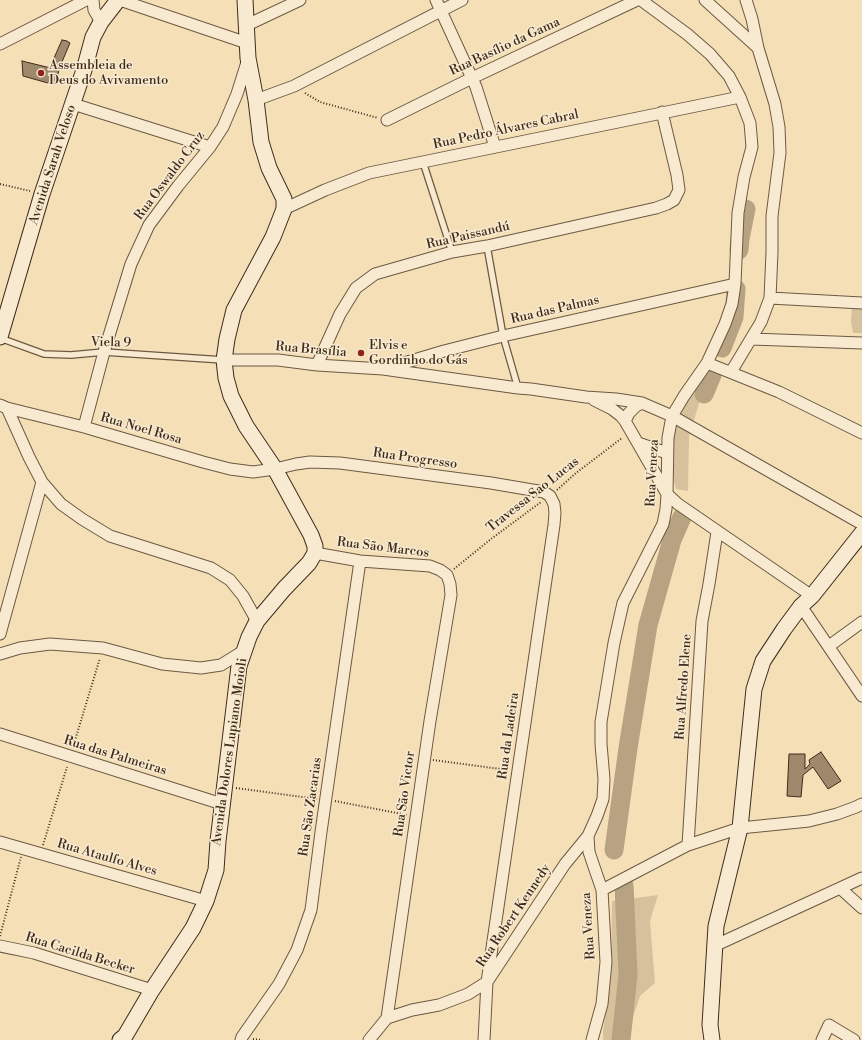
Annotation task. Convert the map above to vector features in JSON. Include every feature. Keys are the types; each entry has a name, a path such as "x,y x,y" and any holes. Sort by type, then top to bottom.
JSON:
{"main road":[{"name":"Avenida Sarah Veloso","path":"1,333 42,194 84,70 93,37 101,22 119,0"},
{"path":"245,0 248,51 261,142 269,168 284,199 284,209 272,237 234,310 224,360 226,378 231,396 246,426 275,469 311,535 315,546 315,553"},
{"path":"712,1040 710,1025 716,926 740,828 754,689 763,661 784,628 862,533"},
{"name":"Avenida Dolores Lupiano Moioli","path":"125,1039 152,990 193,928 206,901 216,870 222,804 239,666 249,637 257,621 284,589 309,563 315,553"}],"street":[{"path":"0,44 86,0"},
{"path":"93,0 94,10 101,22"},
{"path":"119,0 248,51"},
{"path":"247,25 300,0"},
{"path":"436,0 442,10 476,87 495,147"},
{"path":"256,100 294,86 462,0"},
{"name":"Rua Basílio da Gama","path":"387,120 637,0"},
{"name":"Rua Veneza","path":"592,1040 602,1004 606,962 602,890 590,852 588,836 603,799 604,779 601,722 614,643 624,603 662,524 666,509 667,453 672,416 707,363 725,324 732,304 735,284 738,213 744,177 752,147 750,123 740,97 729,76 710,54 687,34 641,0"},
{"path":"705,0 758,48"},
{"path":"731,372 762,322 770,298 772,216 780,152 779,127 775,104 758,48 752,19 746,0"},
{"name":"Rua Oswaldo Cruz","path":"84,427 104,352 131,264 149,225 210,147 223,127 237,94 248,51"},
{"name":"Rua Pedro Álvares Cabral","path":"284,209 325,190 370,173 740,97"},
{"path":"72,104 210,147"},
{"name":"Rua Paissandú","path":"317,365 340,314 356,288 375,274 452,252 487,246 656,208 674,200 679,190 677,175 662,112"},
{"name":"Rua das Palmas","path":"383,369 503,336 735,284"},
{"path":"770,298 862,303"},
{"path":"752,339 862,343"},
{"name":"Rua Brasília","path":"224,360 278,360 317,365 383,369 586,397 616,399 642,403 672,416 862,524"},
{"path":"707,363 779,392 862,433"},
{"name":"Rua Brasília","path":"586,397 604,404 621,416 667,494 678,504 717,532 758,559 806,601"},
{"path":"625,421 629,413 636,406 642,403"},
{"path":"3,406 42,482 61,504 110,536 211,568 230,580 243,596 257,621"},
{"name":"Rua Noel Rosa","path":"3,406 84,427 230,469 252,472 275,469"},
{"path":"638,443 667,453"},
{"name":"Rua Progresso","path":"275,469 310,462 340,463 491,483 544,492 550,496"},
{"path":"0,634 42,482"},
{"name":"Rua da Ladeira","path":"484,1040 487,982 554,525 554,504 550,496"},
{"name":"Rua Alfredo Elene","path":"688,845 702,621 717,532"},
{"name":"Rua São Marcos","path":"315,553 360,561 430,566 447,575"},
{"name":"Rua São Zacarias","path":"241,1040 279,984 297,950 311,910 360,561"},
{"name":"Rua São Victor","path":"387,1018 424,759 451,595 447,575"},
{"path":"806,601 829,646 862,696"},
{"path":"829,646 862,622"},
{"path":"0,654 20,648 50,644 103,648 162,664 201,668 221,665 245,650"},
{"name":"Rua das Palmeiras","path":"0,734 222,804"},
{"path":"602,890 688,845 740,828 809,821 837,814 862,804"},
{"name":"Rua Robert Kennedy","path":"387,1018 412,1010 439,1005 468,994 487,982 565,864 588,836"},
{"name":"Rua Ataulfo Alves","path":"0,842 206,901"},
{"path":"714,946 862,878"},
{"path":"840,888 862,908"},
{"name":"Rua Cacilda Becker","path":"0,946 34,953 152,990"},
{"path":"369,1040 387,1018"},
{"path":"822,1040 829,1025 854,1040"}],"lane":[{"path":"423,162 452,252"},
{"path":"487,246 503,336 518,388"},
{"name":"Viela 9","path":"1,333 44,354 71,355 104,352 224,360"}],"path":[{"path":"294,86 320,102 387,120"},
{"path":"0,184 42,194"},
{"name":"Travessa Sao Lucas","path":"447,575 491,539 550,496 576,473 631,432"},
{"path":"424,759 518,771"},
{"path":"248,790 326,800 416,816"},
{"path":"0,938 24,849"}],"shaded area":[{"path":"852,307 862,308 862,333 853,333 851,321"},
{"path":"703,391 689,436 688,491 676,489 670,468 675,427 680,404 691,395"},
{"path":"658,895 650,921 655,983 640,996 633,1017 630,1040 603,1040 611,978 612,901"}],"building":[{"path":"62,40 70,43 59,69 50,67"},
{"name":"Assembleia de Deus do Avivamento","path":"22,61 59,70 55,85 23,76"},
{"path":"821,752 841,781 828,789 813,767 803,775 801,797 787,796 789,754 805,754 805,769 810,764 809,760"}],"waterway":[{"path":"739,250 746,209"},
{"path":"722,348 734,317 736,289"},
{"path":"704,394 712,375"},
{"path":"614,850 628,748 648,625 672,540 682,517"},
{"path":"621,1040 628,975 624,885"}],"place":[{"name":"Assembleia de Deus do Avivamento","path":"41,73"},
{"name":"Elvis e Gordinho do Gás","path":"361,353"}]}
